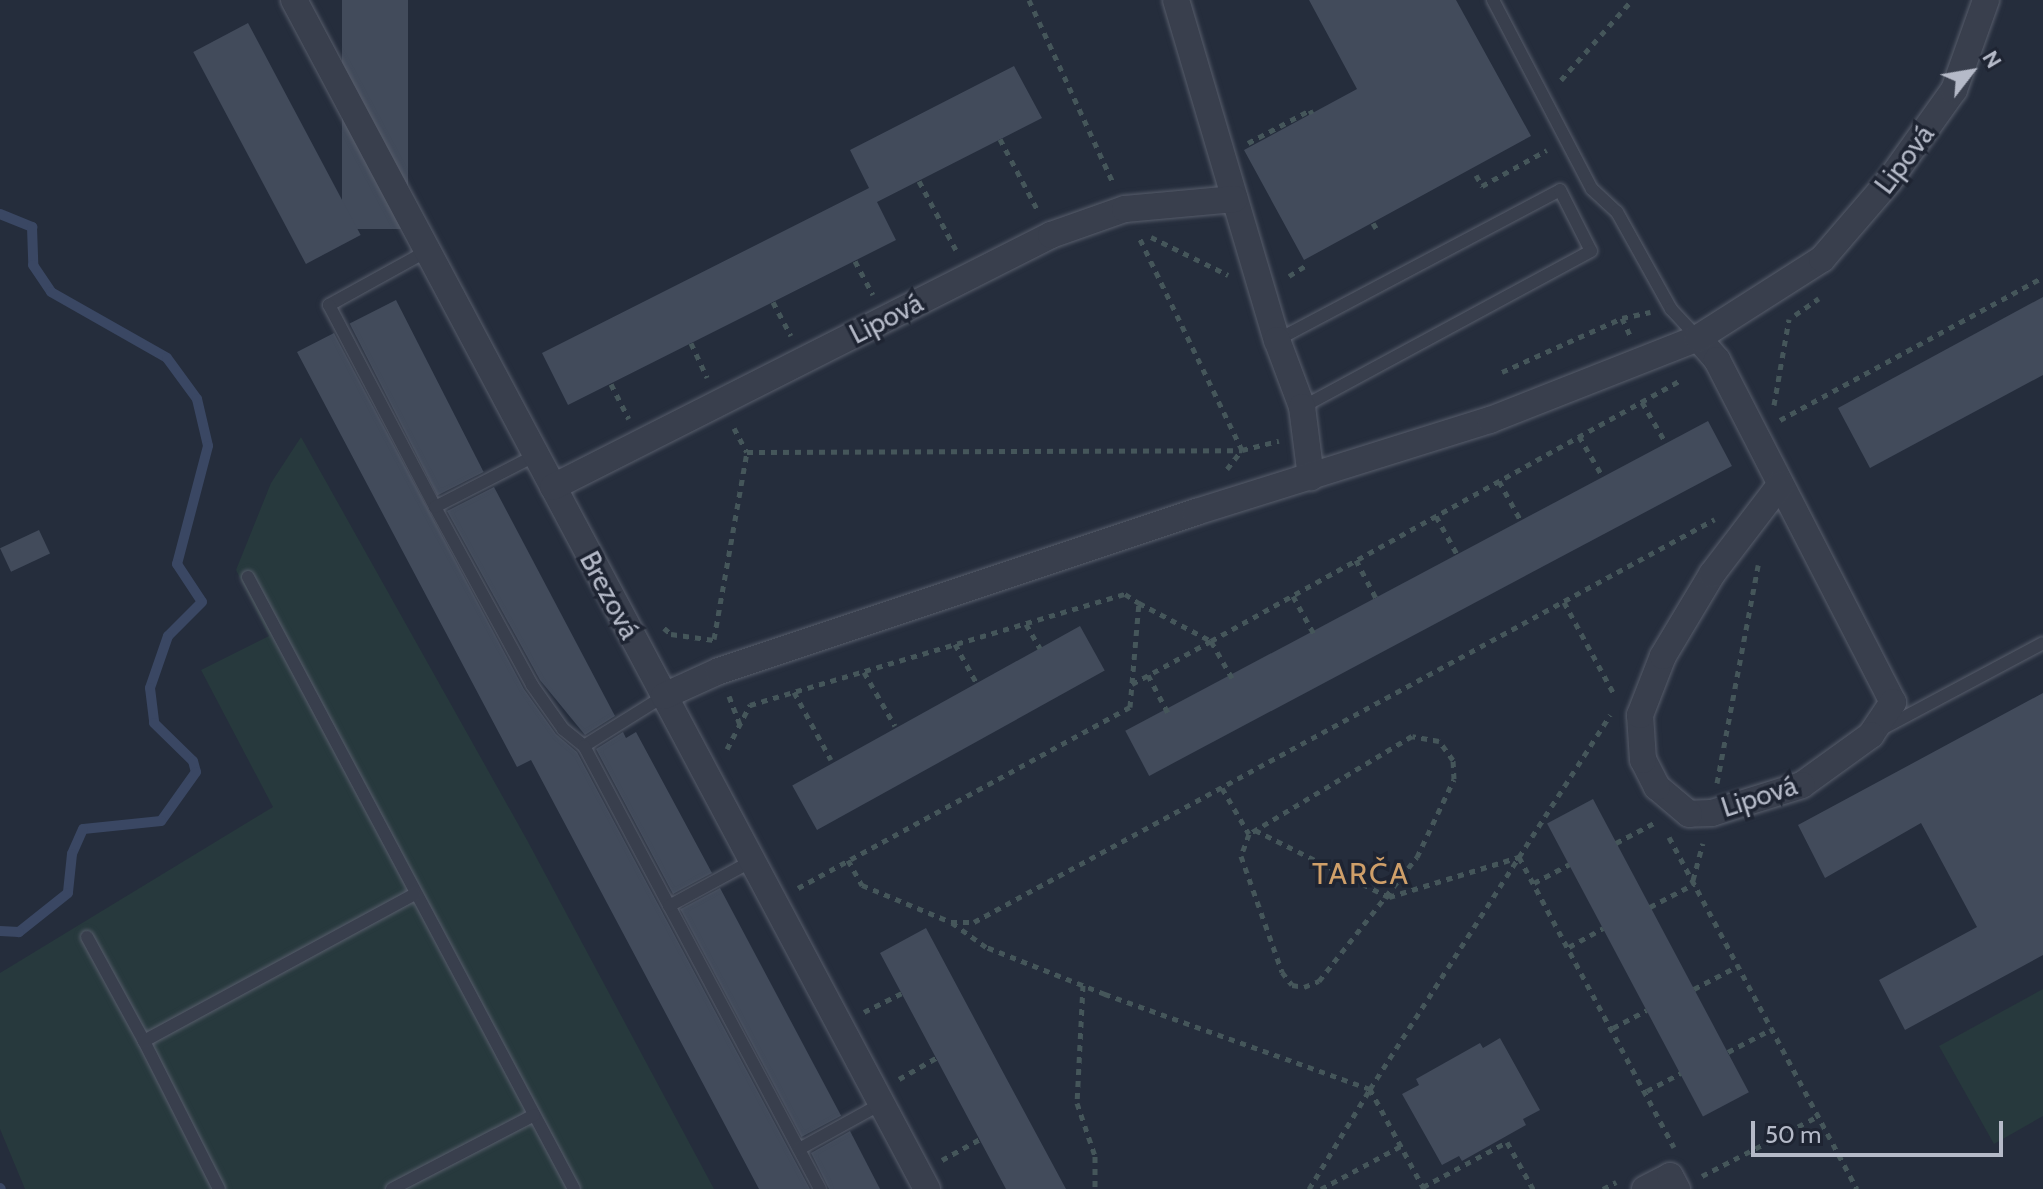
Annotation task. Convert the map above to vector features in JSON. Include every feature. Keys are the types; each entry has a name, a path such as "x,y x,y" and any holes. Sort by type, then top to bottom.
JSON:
{"street":[{"name":"Brezová","path":"294,0 752,861 892,1099 937,1182"},
{"path":"1176,0 1277,340 1302,407 1311,477"},
{"name":"Lipová","path":"664,696 719,671 1517,411 1698,338 1822,259 1889,181 1954,90 1986,0"},
{"name":"Lipová","path":"553,487 1051,235 1125,209 1235,199"},
{"name":"Lipová","path":"1698,338 1717,360 1893,702 1871,735 1802,785 1712,813 1689,814 1657,787 1643,760 1640,715 1663,656 1712,574 1780,485"},
{"path":"1636,1183 1670,1176 1677,1189"}],"lane":[{"path":"1493,0 1592,189 1617,212 1671,309 1698,338"},
{"path":"1277,340 1560,190 1591,251 1302,407"},
{"path":"427,251 329,305 435,507 548,711 584,746 820,1189"},
{"path":"435,507 536,455"},
{"path":"248,577 574,1189"},
{"path":"1871,735 2043,643"},
{"path":"584,746 664,696"},
{"path":"669,906 752,861"},
{"path":"144,1041 415,894"},
{"path":"87,937 219,1189"},
{"path":"799,1149 892,1099"},
{"path":"392,1189 534,1115"}],"path":[{"path":"1029,0 1125,209"},
{"path":"1543,99 1632,0"},
{"path":"1222,156 1310,110 1312,114"},
{"path":"1000,139 1051,235"},
{"path":"1476,175 1482,186 1566,140"},
{"path":"919,181 970,276"},
{"path":"714,639 747,452 1242,450 1135,229 1263,292"},
{"path":"1789,319 1770,425 2043,277"},
{"path":"773,302 803,360"},
{"path":"1502,372 1622,318"},
{"path":"691,343 720,402"},
{"path":"611,384 640,442"},
{"path":"1642,402 1666,443"},
{"path":"1579,436 1603,477"},
{"path":"1499,481 1521,521"},
{"path":"951,922 974,922 1725,513"},
{"path":"1436,516 1458,556"},
{"path":"1650,907 1693,882 1712,813 1760,552"},
{"path":"1356,560 1377,600"},
{"path":"729,764 727,749 750,705 1125,594 1211,641 1232,678"},
{"path":"1293,596 1314,634"},
{"path":"1564,602 1618,702"},
{"path":"800,904 793,890 1130,707 1139,603"},
{"path":"1026,624 1040,648"},
{"path":"1132,684 1211,641"},
{"path":"955,644 976,682"},
{"path":"864,672 895,726"},
{"path":"1148,675 1168,713"},
{"path":"1309,1189 1626,690"},
{"path":"794,692 831,760"},
{"path":"1408,738 1434,738 1453,760 1454,779 1417,857 1389,897 1319,981 1297,987 1282,972 1241,856 1252,832 1408,738"},
{"path":"1222,788 1252,832 1389,897 1519,857"},
{"path":"1616,843 1660,820 1857,1189"},
{"path":"1519,857 1673,1139 1675,1151 1663,1157"},
{"path":"848,860 862,885 951,922 986,947 1370,1089 1424,1188 1507,1142 1533,1189"},
{"path":"1534,883 1569,864"},
{"path":"1569,947 1603,928"},
{"path":"1694,989 1738,966"},
{"path":"1083,985 1077,1103 1095,1156 1095,1189"},
{"path":"859,1014 902,993"},
{"path":"852,1001 866,1028"},
{"path":"1613,1028 1647,1010"},
{"path":"1728,1052 1772,1029"},
{"path":"895,1081 936,1058"},
{"path":"888,1067 895,1081 892,1099"},
{"path":"1647,1091 1681,1073"},
{"path":"1677,1189 1818,1116"},
{"path":"939,1162 980,1139"},
{"path":"1321,1189 1401,1146"},
{"path":"932,1148 939,1162 937,1182"},
{"path":"1603,1189 1636,1183"}],"shaded area":[{"path":"301,437 527,840 714,1189 25,1189 0,1129 0,973 273,807 201,670 269,636 236,570 271,483"},
{"path":"2043,989 2043,1116 1994,1144 1939,1046"}],"building":[{"path":"342,0 408,0 408,229 342,229"},
{"path":"1309,0 1456,0 1531,136 1304,260 1244,150 1357,89"},
{"path":"248,23 361,235 306,264 193,52"},
{"path":"1014,66 1042,118 877,202 896,240 568,405 542,353 869,188 850,150"},
{"path":"2043,297 2043,375 1870,468 1838,408"},
{"path":"396,300 484,472 437,496 350,324"},
{"path":"334,333 524,689 556,734 577,752 810,1189 759,1189 531,760 517,767 297,352"},
{"path":"1708,421 1732,466 1149,776 1125,731"},
{"path":"494,487 615,716 585,735 540,680 447,511"},
{"path":"39,530 50,554 11,572 0,548"},
{"path":"1080,626 1105,671 817,830 792,786"},
{"path":"2043,693 2043,955 1905,1030 1879,980 1977,927 1921,823 1825,878 1798,825"},
{"path":"623,732 626,738 636,732 712,873 673,894 596,749"},
{"path":"1593,799 1749,1092 1703,1117 1547,823"},
{"path":"720,888 841,1116 801,1137 680,909"},
{"path":"926,928 1066,1189 1006,1189 880,953"},
{"path":"1500,1038 1540,1110 1523,1119 1526,1125 1462,1161 1459,1156 1442,1165 1402,1094 1419,1085 1416,1079 1480,1043 1483,1048"},
{"path":"850,1131 880,1189 829,1189 811,1153"}],"waterway":[{"path":"0,214 32,227 33,265 51,292 167,358 197,399 208,446 177,564 202,602 168,636 150,688 154,723 193,761 196,772 161,821 83,829 72,854 68,893 19,932 0,931"}],"district":[{"name":"TARČA","path":"1361,874"}]}
